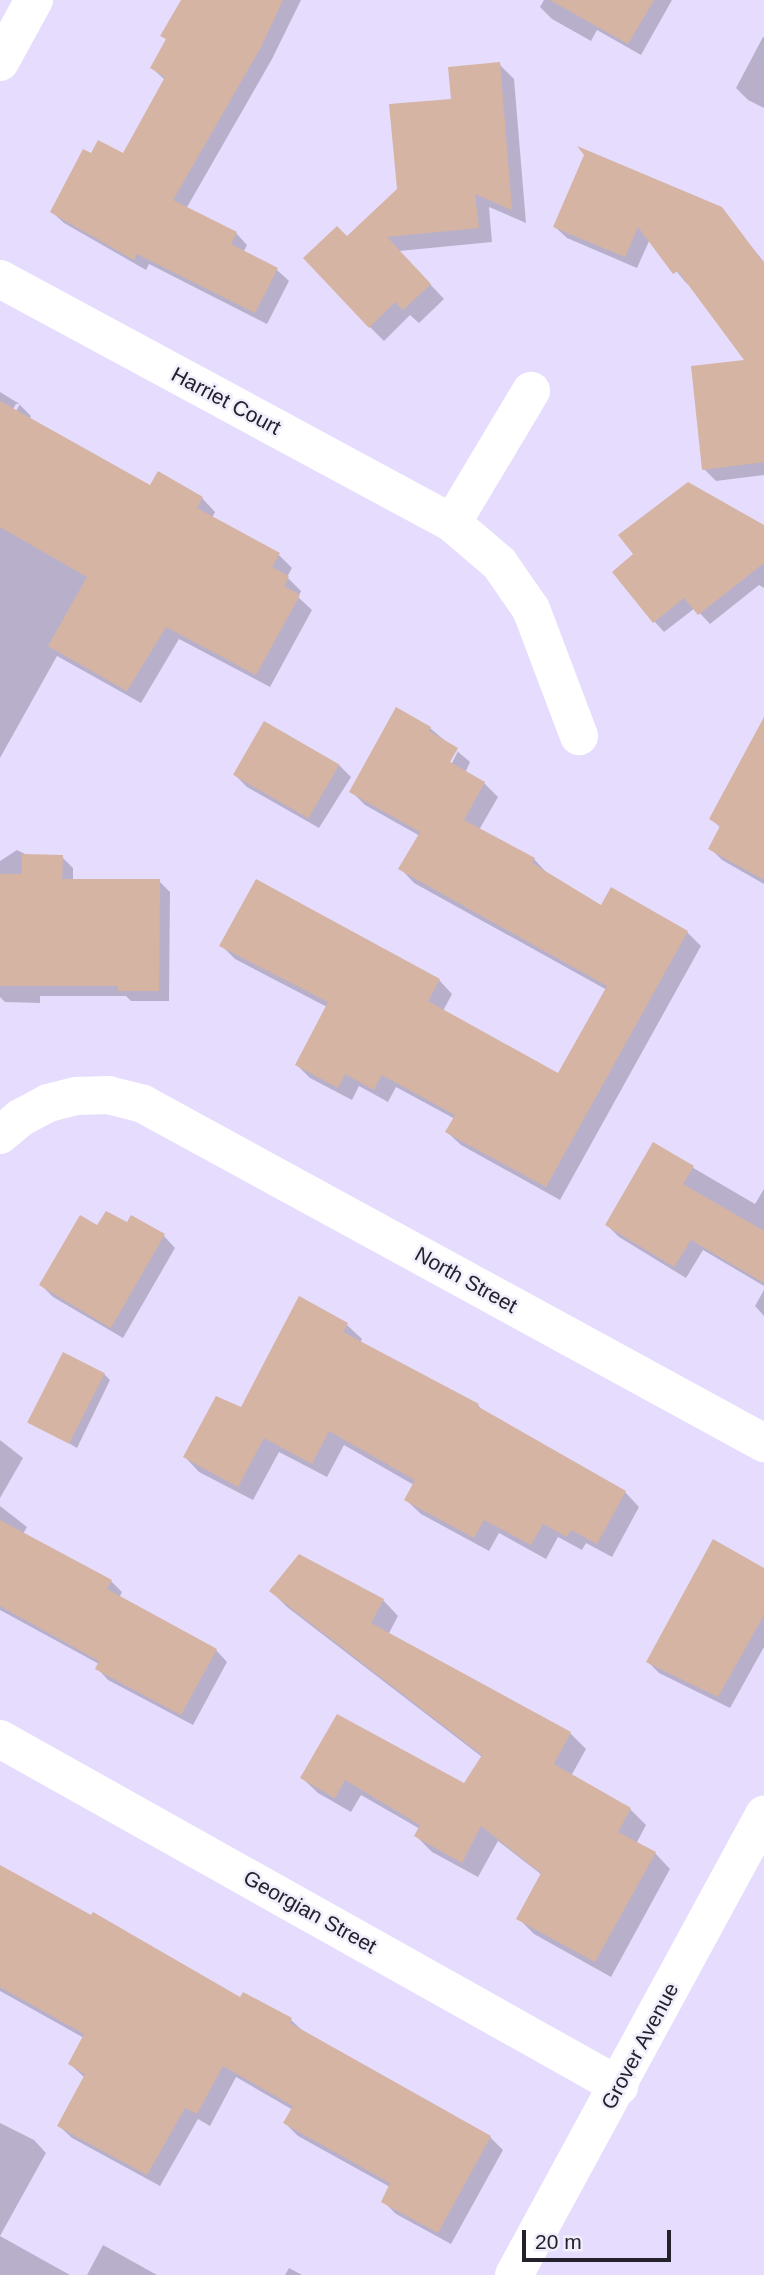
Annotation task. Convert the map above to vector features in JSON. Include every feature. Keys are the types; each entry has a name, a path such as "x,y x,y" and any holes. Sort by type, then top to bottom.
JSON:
{"street":[{"path":"0,62 34,0"},
{"name":"Harriet Court","path":"0,279 452,523 499,563 531,608 579,736"},
{"path":"452,523 531,391"},
{"name":"North Street","path":"0,1135 20,1118 48,1103 77,1096 108,1095 143,1104 764,1443"},
{"name":"Georgian Street","path":"0,1739 619,2085"},
{"name":"Grover Avenue","path":"514,2275 764,1815"}],"building":[{"path":"181,0 283,0 261,47 173,200 237,232 231,244 278,268 255,313 137,254 134,260 50,212 83,149 91,153 98,140 123,153 165,77 150,68 166,39 160,36"},
{"path":"550,0 654,0 628,44"},
{"path":"500,62 512,210 475,194 479,228 387,237 431,284 403,310 395,302 369,328 303,258 337,226 347,236 397,189 389,104 451,99 448,67"},
{"path":"577,146 722,207 764,263 764,462 702,470 691,366 744,360 678,271 673,274 638,227 625,257 553,227 584,155"},
{"path":"0,401 150,485 158,471 203,497 197,508 280,553 272,567 289,576 284,586 300,595 256,675 166,627 127,691 48,646 87,577 0,527"},
{"path":"688,482 764,525 764,563 698,615 684,598 653,623 612,572 633,554 618,535"},
{"path":"396,707 431,727 429,731 458,748 450,762 485,782 464,820 535,858 532,863 601,905 611,887 688,931 546,1187 445,1132 455,1115 382,1075 374,1090 345,1074 338,1088 295,1065 328,1002 219,946 256,879 440,979 428,1001 558,1073 607,986 398,869 420,832 349,792"},
{"path":"764,717 764,880 708,849 720,826 709,819"},
{"path":"264,721 339,764 308,818 233,775"},
{"path":"22,854 63,855 62,879 160,879 159,991 118,991 118,986 0,986 0,874 22,874"},
{"path":"653,1142 694,1166 683,1184 764,1231 764,1283 691,1240 674,1267 605,1225"},
{"path":"106,1211 127,1222 131,1215 165,1234 111,1328 39,1285 80,1215 97,1225"},
{"path":"299,1296 348,1323 343,1332 479,1404 477,1406 626,1491 597,1544 571,1530 567,1537 543,1524 531,1545 484,1520 474,1538 404,1500 415,1480 329,1431 312,1464 264,1438 238,1487 183,1457 216,1396 241,1407"},
{"path":"63,1352 105,1373 69,1444 27,1422"},
{"path":"0,1520 112,1580 107,1589 217,1649 181,1715 95,1669 99,1661 0,1606"},
{"path":"713,1539 764,1568 764,1615 718,1697 646,1662"},
{"path":"299,1554 384,1599 371,1623 571,1732 554,1764 631,1808 618,1832 656,1852 595,1962 516,1919 541,1873 481,1826 462,1863 414,1836 420,1825 345,1780 335,1798 300,1778 337,1714 464,1783 482,1755 269,1591"},
{"path":"0,1865 91,1915 93,1912 240,1997 243,1992 292,2018 290,2023 491,2136 438,2233 381,2202 390,2183 283,2123 293,2106 223,2066 197,2114 185,2108 147,2175 57,2126 85,2074 68,2064 84,2034 0,1987"}]}
